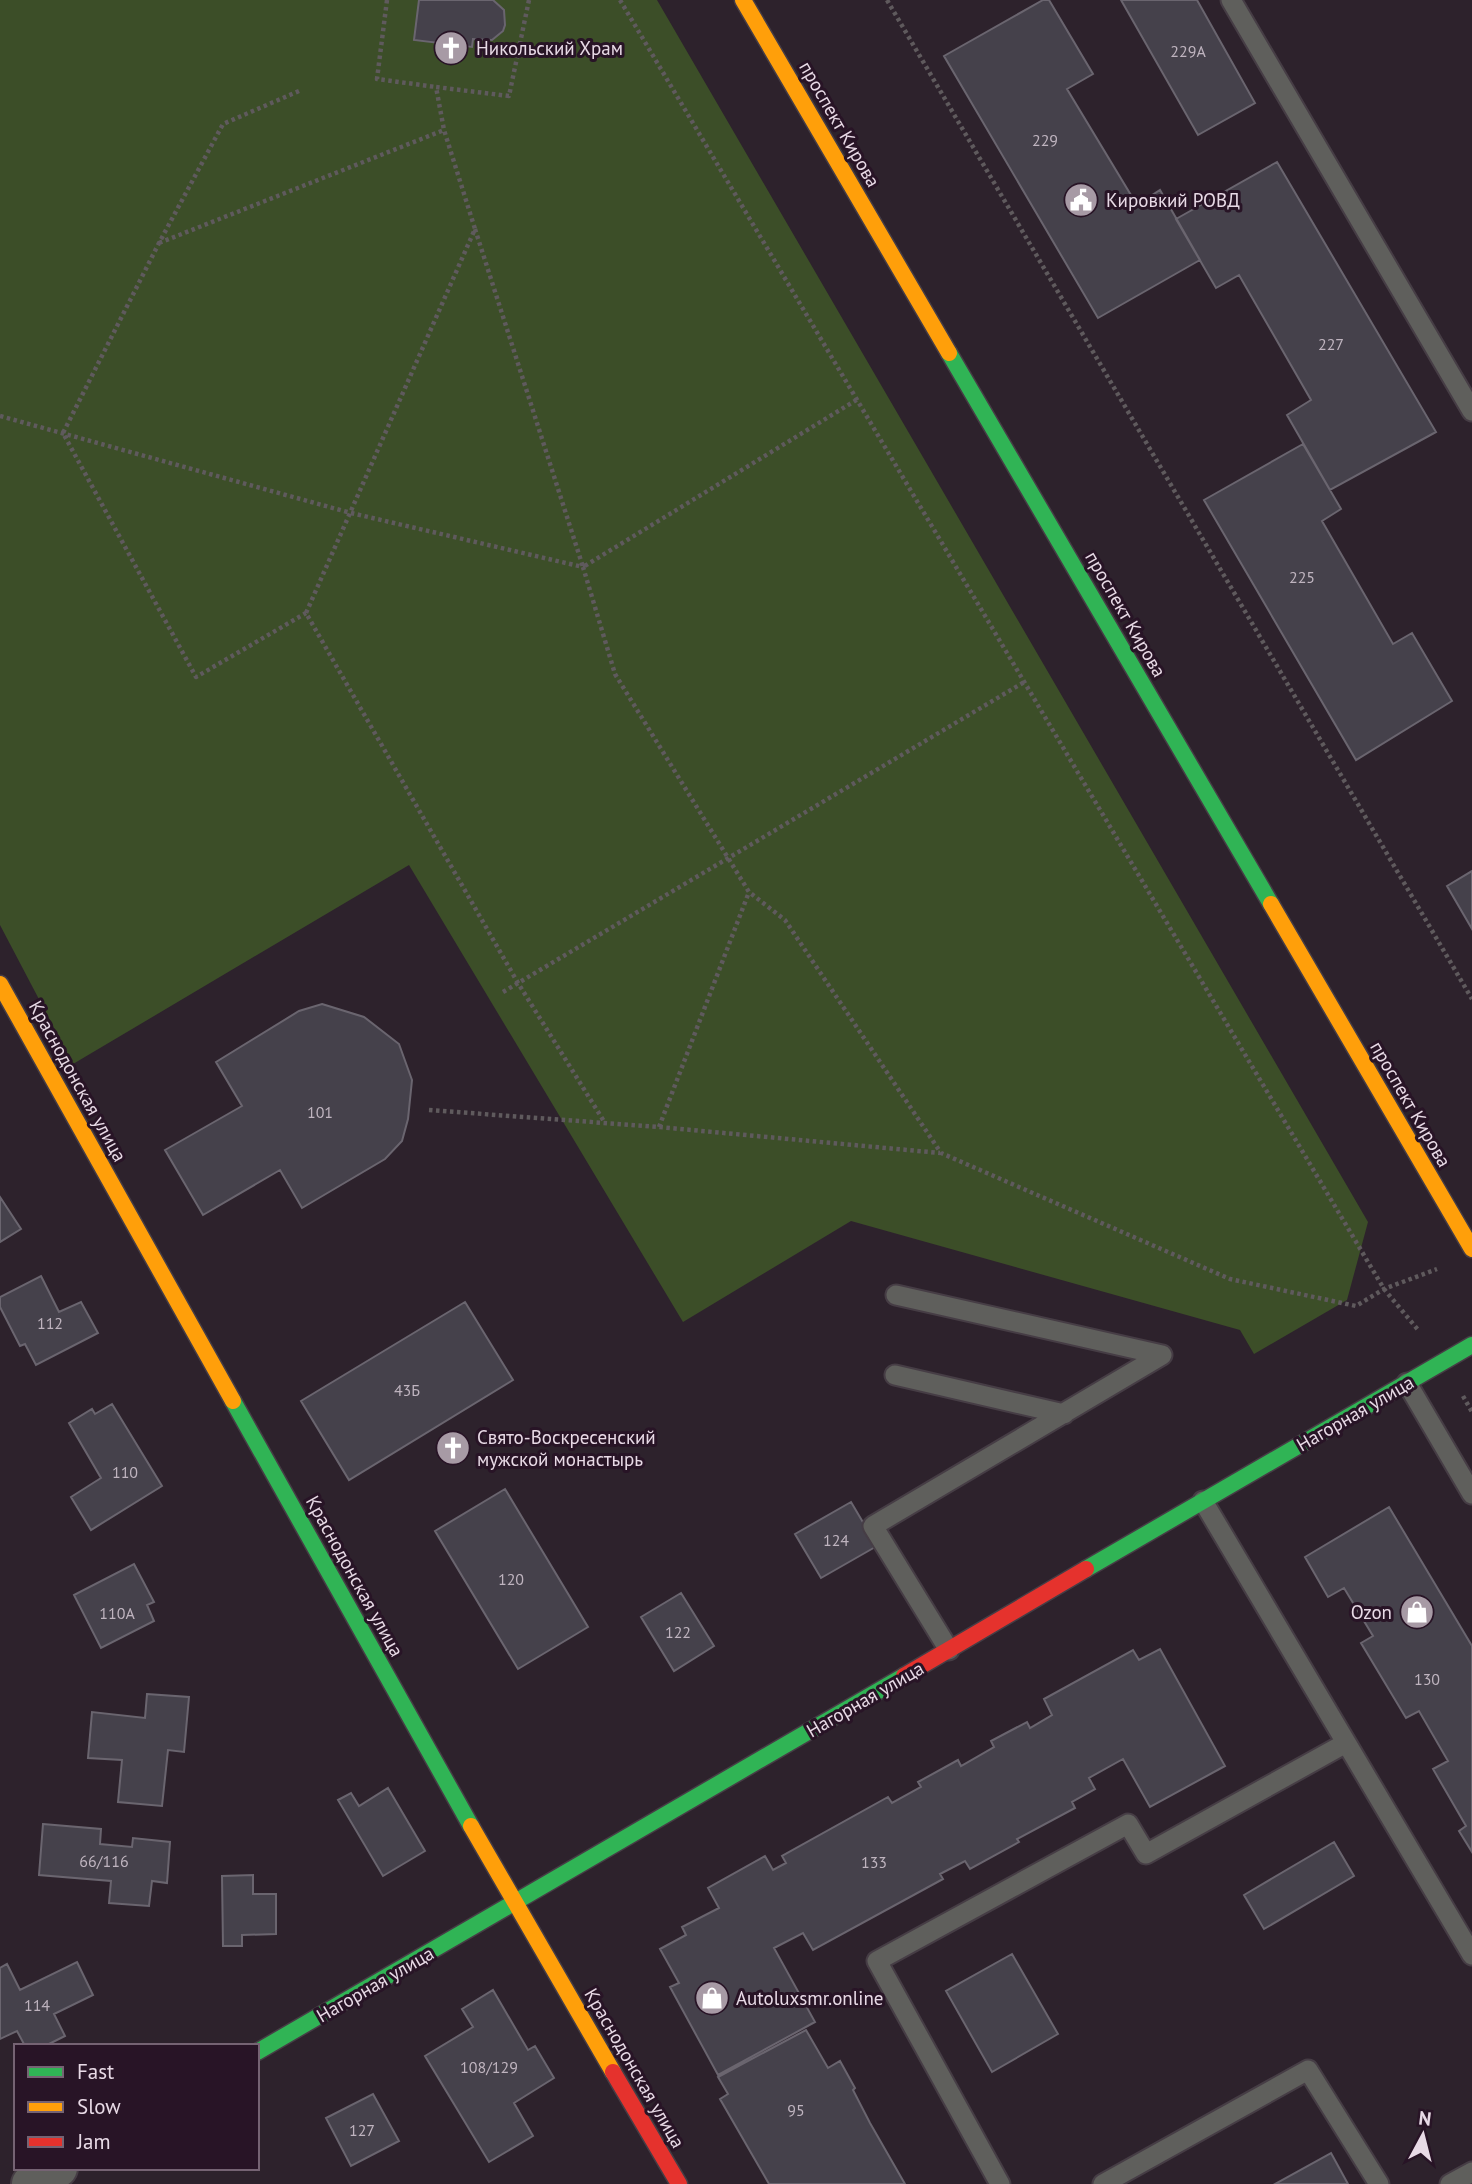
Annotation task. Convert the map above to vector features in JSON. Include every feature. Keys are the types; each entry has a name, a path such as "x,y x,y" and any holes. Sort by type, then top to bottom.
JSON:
{"street":[{"name":"проспект Кирова","path":"743,0 1472,1249"},
{"name":"Краснодонская улица","path":"0,984 513,1903 679,2184"},
{"name":"Нагорная улица","path":"259,2051 1472,1345"}],"lane":[{"path":"1231,0 1472,411"},
{"path":"896,1295 1162,1355 873,1526 949,1650"},
{"path":"895,1375 1064,1413"},
{"path":"1407,1383 1472,1494"},
{"path":"1203,1501 1472,1955"},
{"path":"1000,2184 877,1961 1128,1824 1146,1854 1346,1743"},
{"path":"1103,2184 1308,2070 1379,2184"},
{"path":"1450,2184 1472,2172"}],"path":[{"path":"387,0 377,79 509,96 529,0"},
{"path":"620,0 1384,1289 1444,1361 1472,1412"},
{"path":"887,0 1472,999"},
{"path":"436,87 444,130 615,674 748,892 785,920 941,1153"},
{"path":"63,433 159,243 223,124 299,91"},
{"path":"159,243 444,130"},
{"path":"63,433 196,677 306,613 475,229"},
{"path":"0,415 351,513 583,567 858,399"},
{"path":"306,613 518,983 605,1123"},
{"path":"503,992 1026,681"},
{"path":"659,1127 748,892"},
{"path":"429,1110 659,1127 941,1153 1230,1279 1356,1306 1384,1289 1447,1265"}],"green space":[{"path":"0,0 657,0 1368,1222 1347,1300 1254,1354 1240,1330 851,1221 683,1322 409,865 73,1064 0,925"}],"building":[{"path":"419,0 493,0 504,10 505,25 503,31 492,40 473,39 472,47 414,40"},
{"path":"1043,0 1049,0 1093,74 1067,89 1137,205 1160,190 1200,260 1098,318 944,56"},
{"path":"1121,0 1197,0 1255,103 1198,135"},
{"path":"1277,162 1436,432 1330,490 1287,415 1311,400 1239,275 1216,288 1176,219"},
{"path":"1303,444 1341,509 1322,521 1393,644 1412,633 1452,701 1356,760 1204,500"},
{"path":"1472,871 1472,929 1447,886"},
{"path":"322,1004 364,1017 399,1044 412,1080 408,1119 402,1141 385,1159 302,1208 280,1170 203,1215 165,1150 242,1106 216,1062 299,1011"},
{"path":"0,1197 21,1229 0,1242"},
{"path":"41,1276 59,1312 81,1302 98,1333 36,1365 25,1344 20,1346 0,1307 0,1297"},
{"path":"465,1302 513,1380 349,1480 301,1401"},
{"path":"112,1404 162,1486 91,1530 71,1497 101,1478 69,1423 92,1409 95,1414"},
{"path":"505,1489 588,1627 518,1669 435,1531"},
{"path":"851,1502 877,1546 821,1578 795,1534"},
{"path":"1389,1507 1472,1646 1472,1852 1459,1831 1466,1826 1433,1769 1448,1761 1419,1711 1406,1718 1361,1643 1373,1636 1344,1588 1328,1597 1305,1557"},
{"path":"134,1564 154,1602 147,1605 154,1621 101,1648 74,1595"},
{"path":"681,1593 714,1646 674,1671 641,1617"},
{"path":"1160,1649 1225,1766 1150,1807 1123,1759 1089,1778 1095,1789 1072,1802 1075,1808 1017,1839 1019,1842 970,1869 965,1861 940,1874 943,1879 813,1950 803,1933 774,1948 815,2022 718,2075 670,1987 679,1983 660,1949 686,1935 682,1927 719,1908 708,1888 765,1856 773,1870 786,1863 782,1856 888,1797 892,1803 921,1787 918,1782 958,1760 961,1766 994,1747 991,1741 1027,1722 1030,1728 1052,1715 1044,1699 1133,1650 1139,1660"},
{"path":"147,1694 189,1697 184,1752 168,1750 162,1806 118,1802 122,1760 88,1758 92,1712 145,1718"},
{"path":"388,1788 425,1851 383,1876 338,1800 351,1793 359,1806"},
{"path":"43,1824 101,1829 100,1844 132,1847 133,1838 170,1842 167,1883 152,1881 149,1906 109,1903 111,1881 39,1875"},
{"path":"1334,1842 1354,1876 1264,1929 1244,1895"},
{"path":"253,1875 253,1894 276,1894 276,1934 242,1935 242,1946 223,1946 222,1876"},
{"path":"1012,1954 1058,2034 992,2072 946,1991"},
{"path":"77,1962 93,1995 54,2014 65,2036 49,2044 24,2044 17,2031 0,2039 0,1968 7,1964 20,1990"},
{"path":"493,1990 528,2050 535,2046 554,2078 514,2103 533,2136 489,2162 425,2056 473,2027 462,2009"},
{"path":"806,2030 828,2068 840,2061 870,2123 905,2184 769,2184 720,2099 728,2094 718,2077"},
{"path":"373,2094 399,2141 351,2166 326,2118"},
{"path":"1331,2153 1348,2184 1275,2184"}],"traffic: fast":[{"path":"949,353 1271,904"},
{"path":"1086,1569 1472,1345"},
{"path":"233,1401 471,1826"},
{"path":"259,2051 904,1676"}],"traffic: slow":[{"path":"743,0 949,353"},
{"path":"1271,904 1472,1249"},
{"path":"0,984 233,1401"},
{"path":"471,1826 613,2072"}],"traffic: jam":[{"path":"904,1676 1086,1569"},
{"path":"613,2072 679,2184"}],"place":[{"name":"Никольский Храм","path":"451,48"},
{"name":"Кировкий РОВД","path":"1081,200"},
{"name":"Свято-Воскресенский мужской монастырь","path":"453,1448"},
{"name":"Ozon","path":"1417,1612"},
{"name":"Autoluxsmr.online","path":"712,1998"}]}
